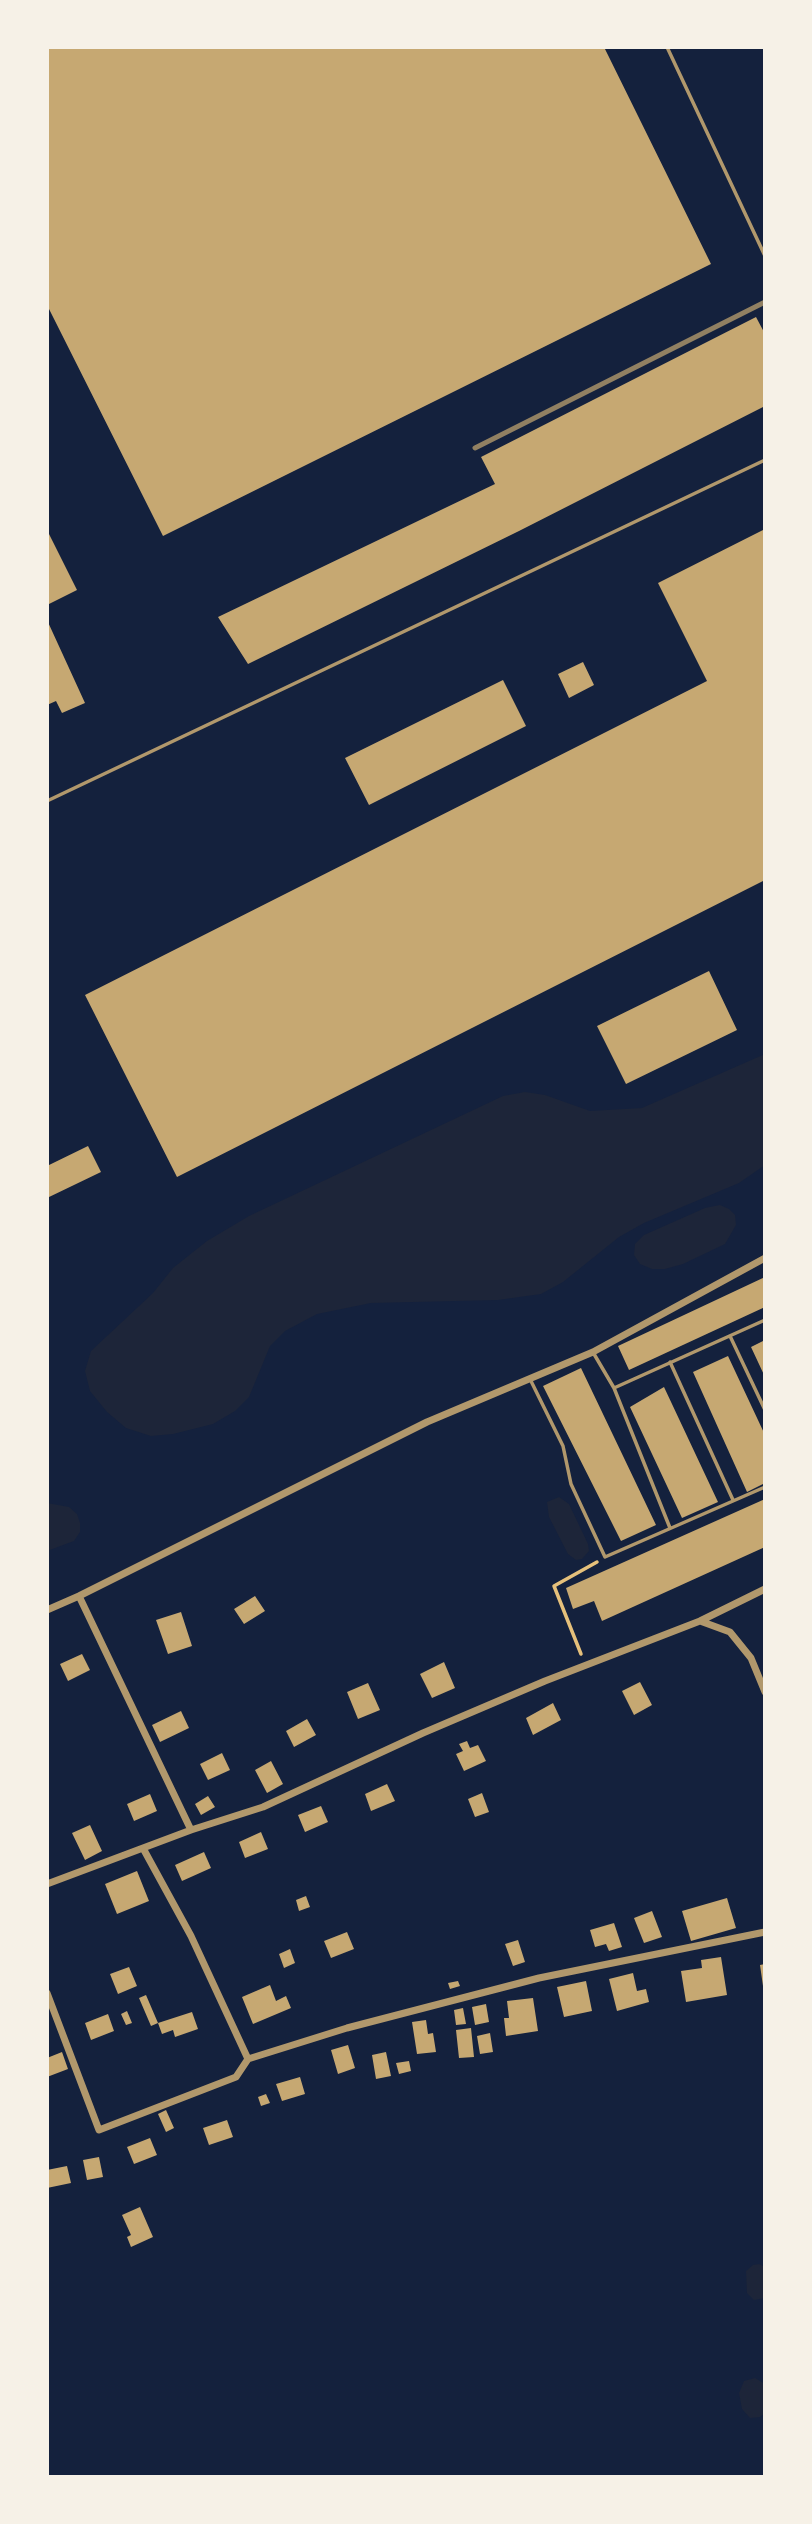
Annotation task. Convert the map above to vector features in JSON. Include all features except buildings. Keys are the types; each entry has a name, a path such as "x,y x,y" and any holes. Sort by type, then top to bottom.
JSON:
{"street":[{"path":"47,1610 427,1422 593,1352 765,1258"},
{"path":"47,1884 144,1850 191,1830 263,1807 423,1732 701,1620 765,1589"},
{"path":"79,1596 191,1830"},
{"path":"701,1620 730,1632 751,1658 765,1692"},
{"path":"144,1850 191,1936 248,2059"},
{"path":"47,1993 99,2130 236,2077 248,2059 347,2028 539,1978 765,1932"}],"lane":[{"path":"667,47 765,256"},
{"path":"47,801 765,460"},
{"path":"614,1388 765,1320"},
{"path":"730,1336 765,1410"},
{"path":"593,1352 614,1388 670,1528"},
{"path":"670,1362 733,1500"},
{"path":"530,1379 564,1446 571,1484 604,1557 765,1486"}],"path":[{"path":"586,1665 554,1586 604,1557"}],"shaded area":[{"path":"765,1054 765,1165 739,1183 644,1223 619,1237 563,1282 541,1294 498,1300 371,1303 317,1314 285,1331 270,1346 249,1397 235,1411 213,1424 173,1434 151,1436 126,1428 107,1412 90,1391 85,1371 91,1351 153,1293 173,1268 207,1241 249,1216 503,1096 525,1092 545,1095 590,1111 642,1108"},
{"path":"720,1205 735,1215 736,1225 725,1244 683,1264 665,1269 652,1269 640,1264 634,1255 635,1244 644,1235 705,1208"},
{"path":"559,1497 569,1504 588,1544 589,1551 582,1559 576,1560 568,1554 549,1517 547,1502"},
{"path":"47,1503 69,1507 77,1514 80,1532 74,1541 47,1551"},
{"path":"759,2264 765,2267 765,2298 754,2300 747,2293 746,2271"},
{"path":"755,2378 765,2384 765,2413 760,2417 750,2418 742,2409 739,2393 744,2381"}],"railway":[{"path":"475,448 765,302"}]}
